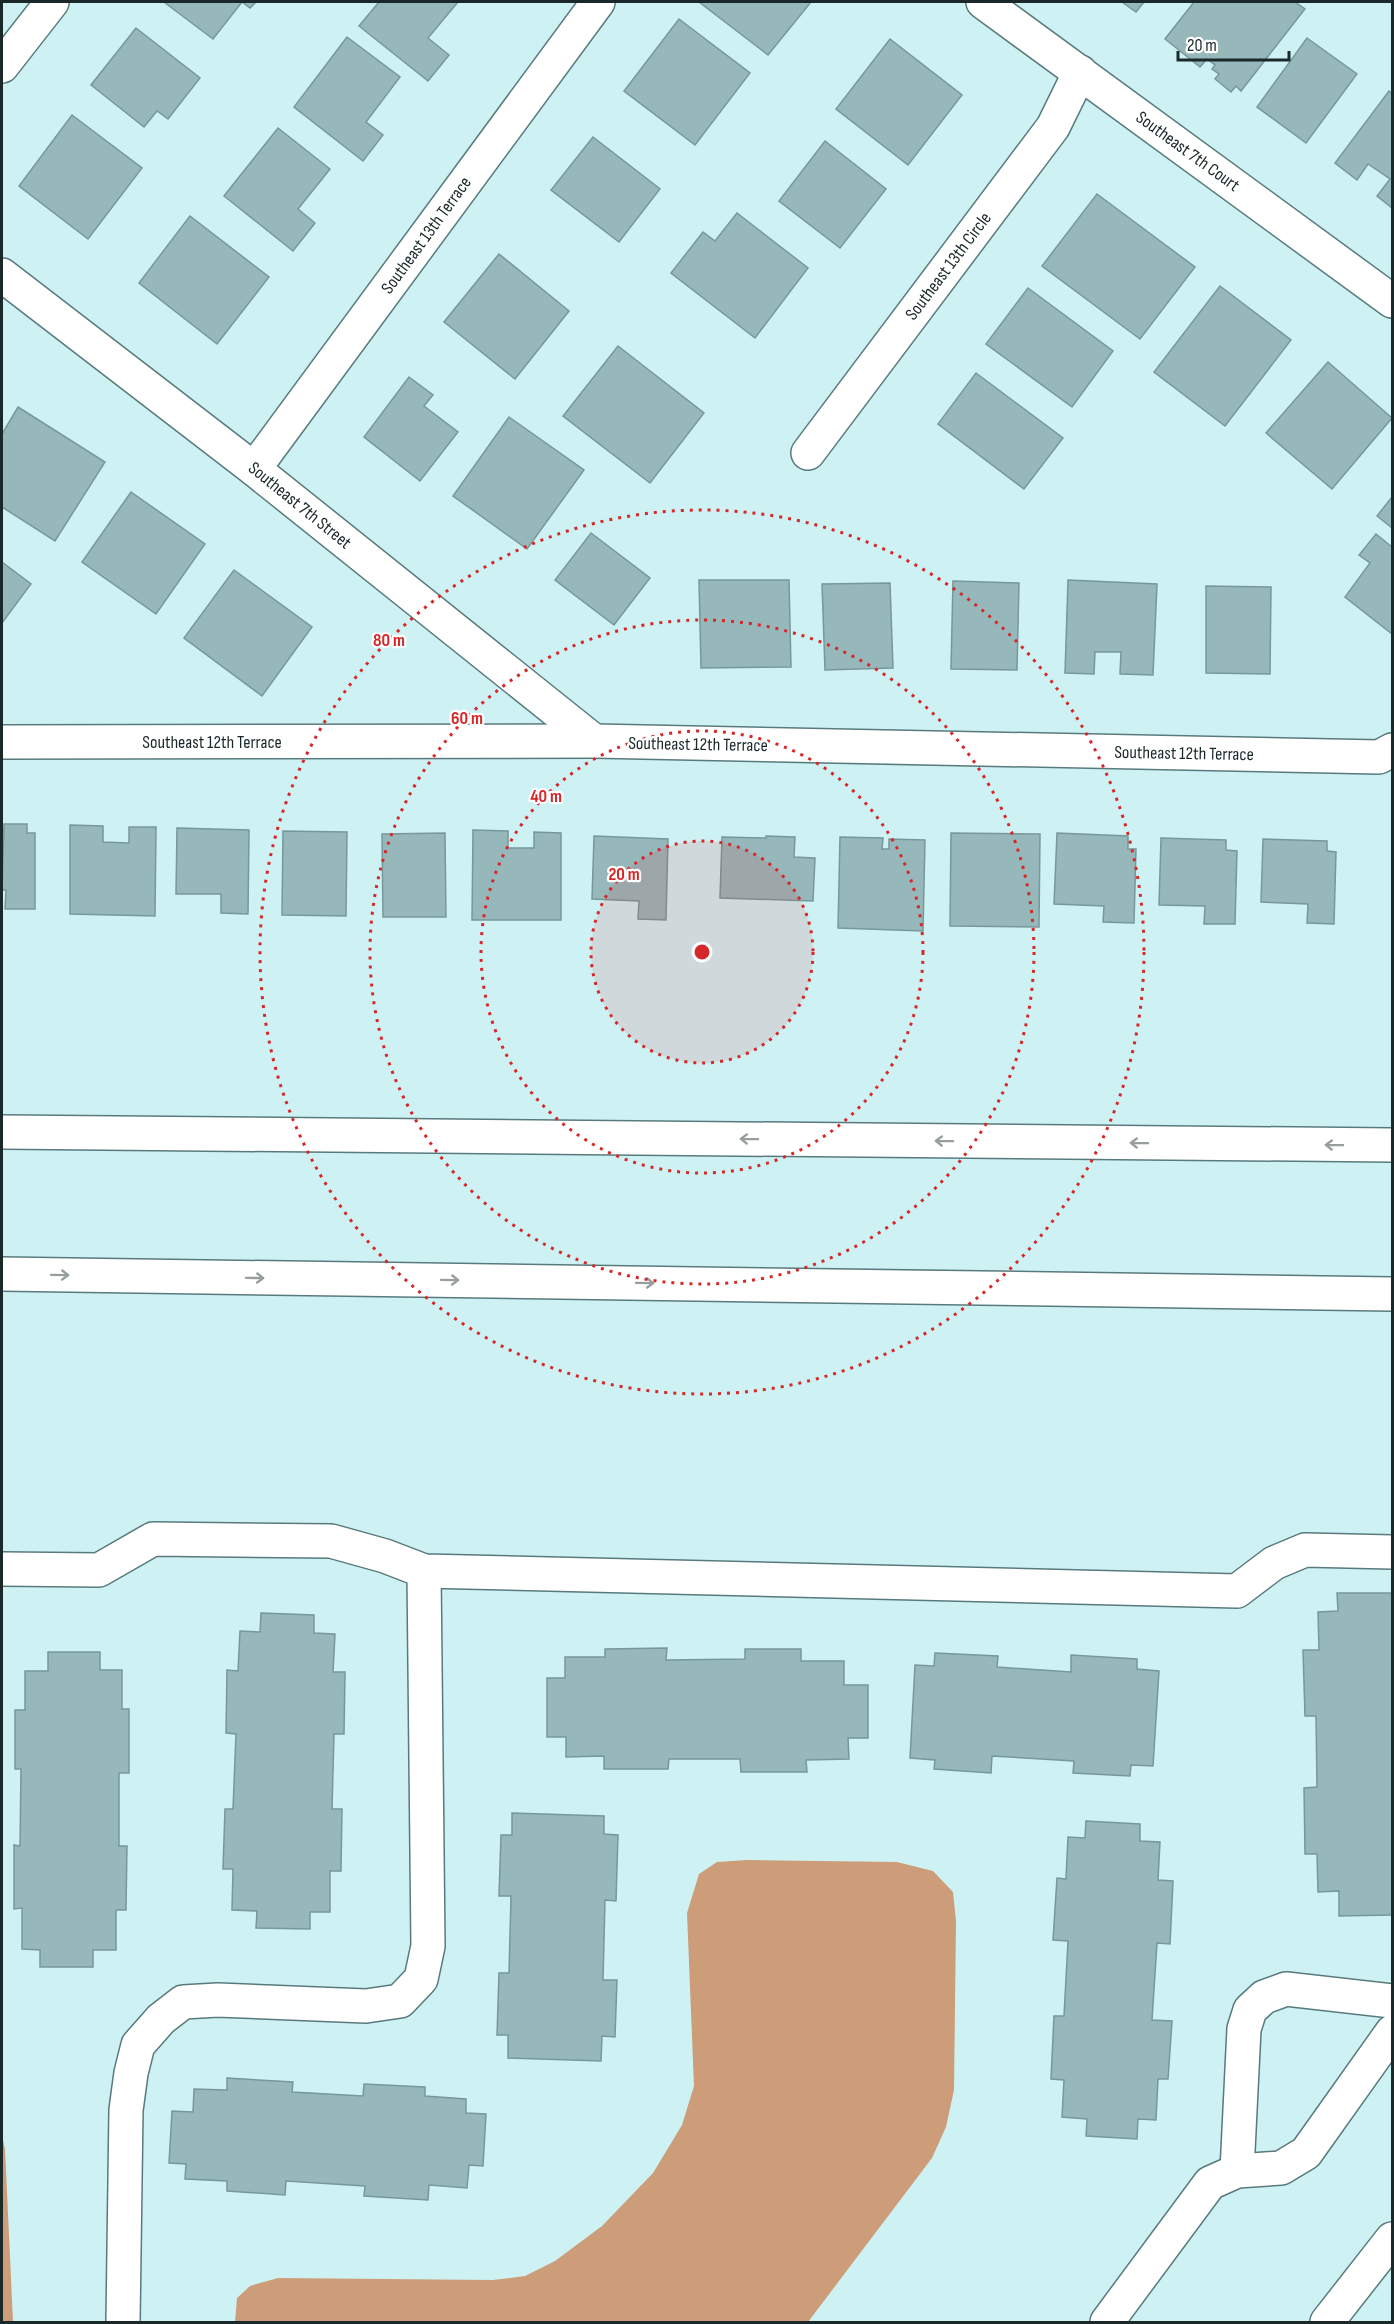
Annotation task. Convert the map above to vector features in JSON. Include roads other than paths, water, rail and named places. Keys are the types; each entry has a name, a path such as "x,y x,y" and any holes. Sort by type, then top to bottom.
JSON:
{"main road":[{"path":"2,66 52,2"},
{"name":"Southeast 13th Terrace","path":"254,469 598,2"},
{"name":"Southeast 7th Court","path":"983,2 1392,302"},
{"name":"Southeast 13th Circle","path":"808,453 1053,127 1080,72"},
{"name":"Southeast 7th Street","path":"2,275 254,469 594,741"},
{"name":"Southeast 12th Terrace","path":"2,742 594,741 1379,757 1392,750"},
{"path":"2,1132 1392,1145"},
{"path":"2,1274 1392,1294"},
{"path":"2,1569 99,1570 153,1539 331,1541 385,1556 424,1571 1237,1591 1274,1563 1305,1550 1392,1552"},
{"path":"123,2322 126,2110 131,2073 138,2045 161,2019 183,2002 218,2000 366,2006 400,2001 421,1979 428,1946 424,1571"},
{"path":"1237,2171 1244,2029 1250,2010 1264,1997 1286,1989 1392,2001"},
{"path":"1107,2322 1210,2183 1237,2171 1281,2168 1306,2153 1392,2032"},
{"path":"1327,2322 1392,2239"}]}
